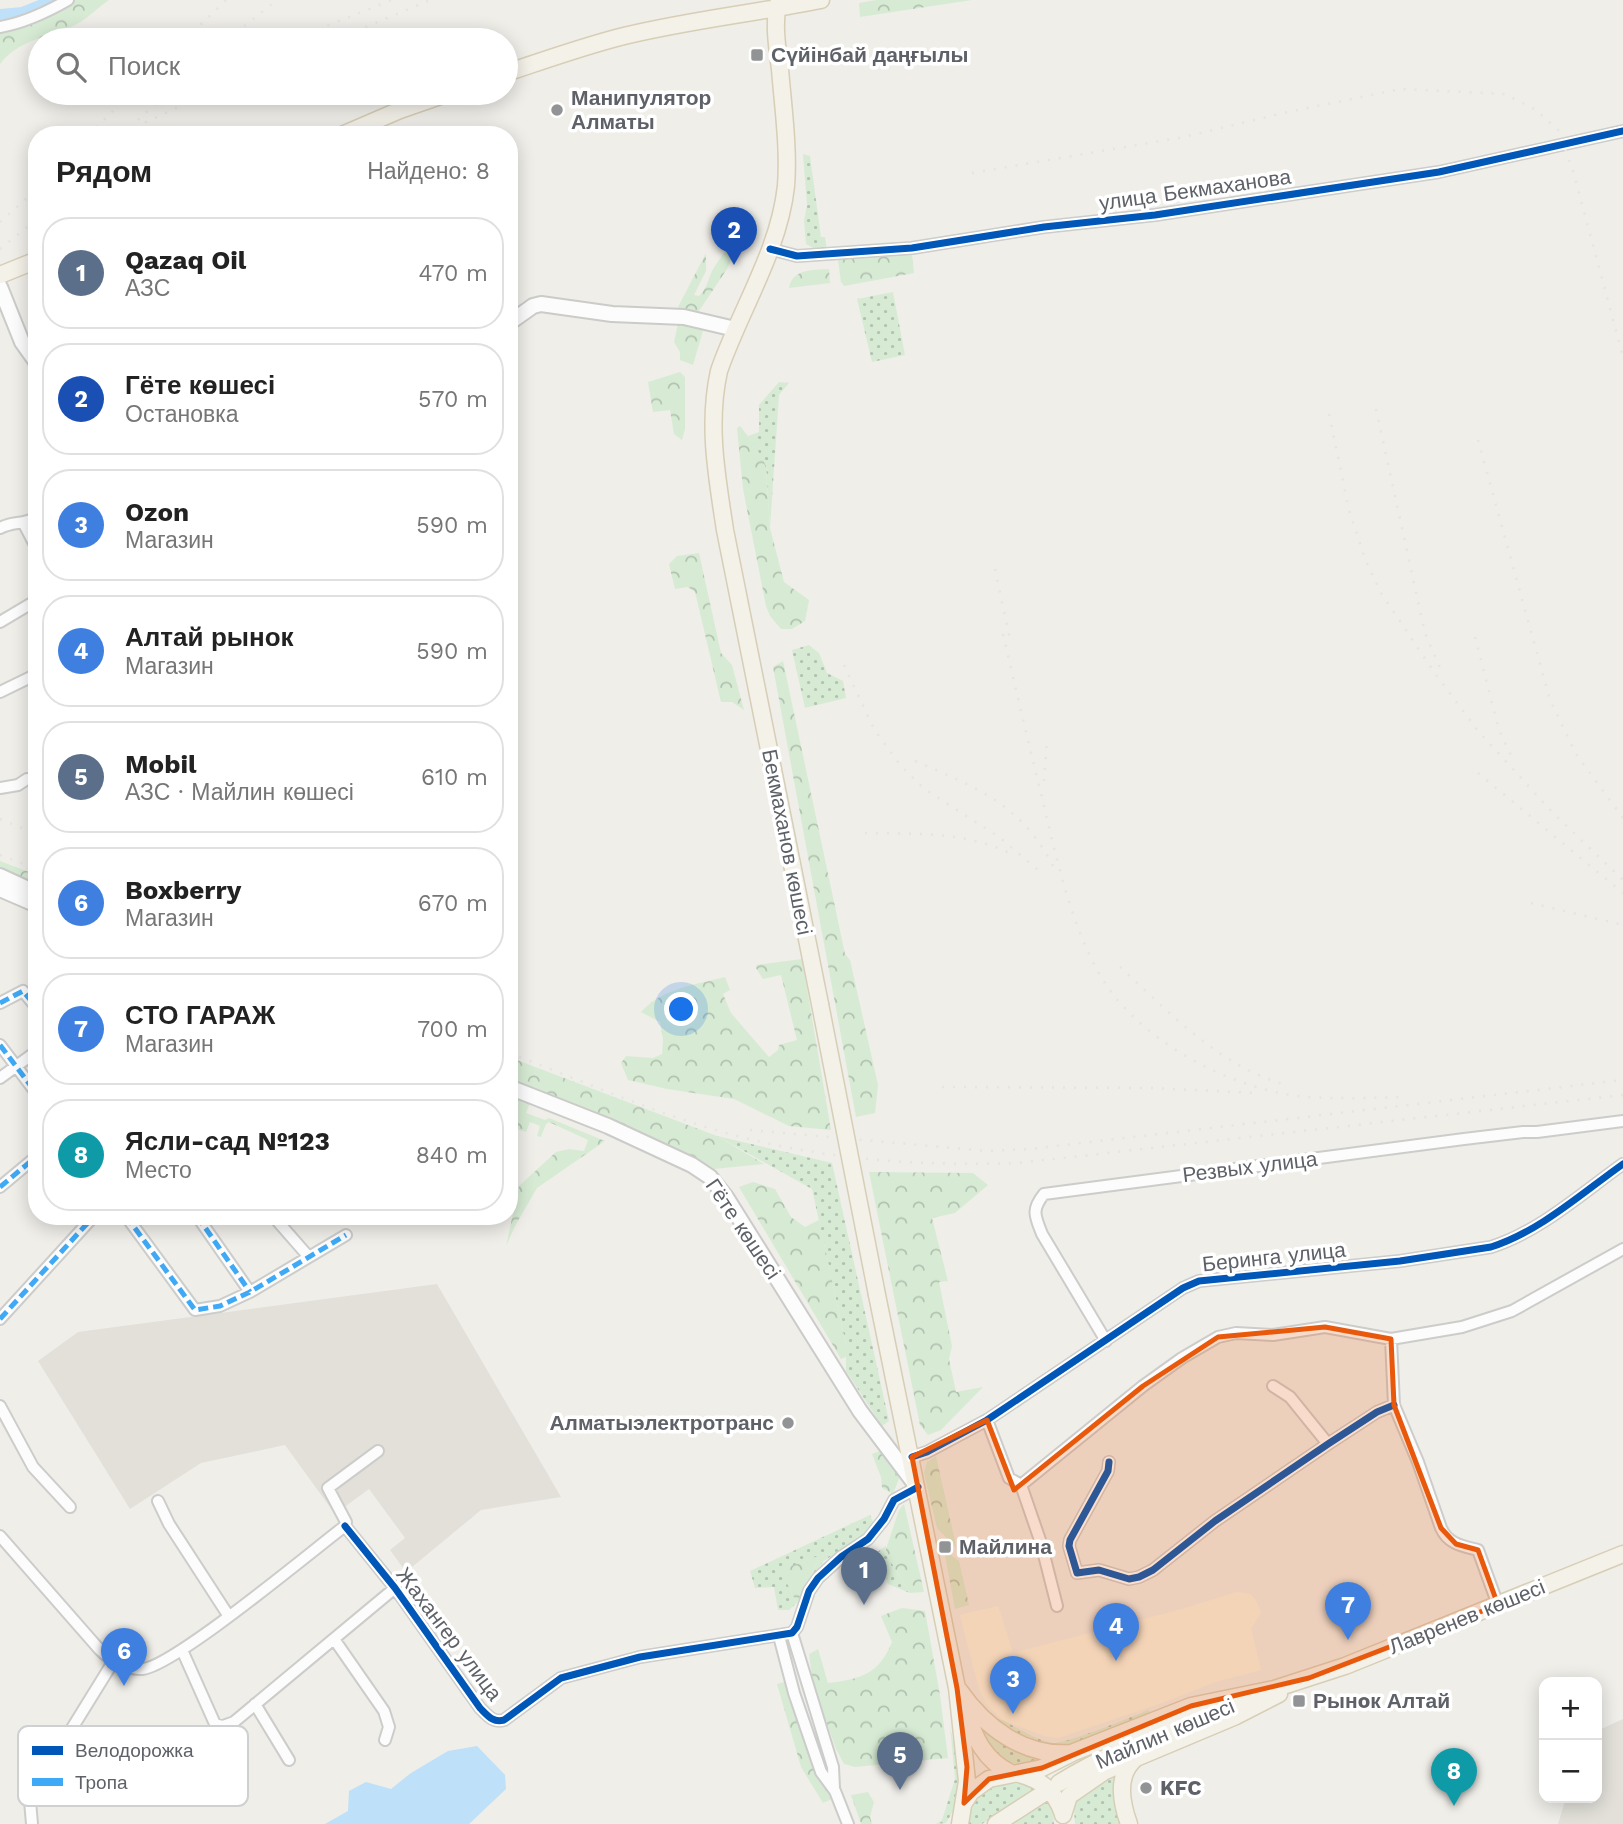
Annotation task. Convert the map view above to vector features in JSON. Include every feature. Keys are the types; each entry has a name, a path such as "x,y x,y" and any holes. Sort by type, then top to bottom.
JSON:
{"main road":[{"path":"518,69 583,46 626,35 778,4 821,0"},
{"name":"Бекмаханов көшесі","path":"778,4 776,34 787,166 782,207 770,249 719,371 714,393 713,454 725,530 957,1688 967,1767 962,1812"},
{"path":"363,126 414,105"},
{"path":"0,275 28,264"},
{"path":"0,287 28,350"},
{"path":"518,317 541,304 612,314 684,317 735,329"},
{"path":"0,876 28,889"},
{"path":"0,888 28,901"},
{"name":"Гёте көшесі","path":"518,1091 608,1126 692,1165 710,1177 726,1196 874,1431 918,1487"},
{"path":"874,1431 884,1436 892,1435 902,1412"},
{"name":"Лавренев көшесі","path":"962,1812 971,1792 989,1779 1042,1768 1074,1752 1191,1706 1274,1689 1309,1678 1623,1554"},
{"name":"Лавренев көшесі","path":"1064,1821 1065,1802 1079,1787 1105,1771 1236,1716 1309,1678"},
{"path":"957,1688 974,1712 999,1732 1035,1749 1061,1754 1074,1752"},
{"name":"Бекмаханов көшесі","path":"957,1688 978,1743 992,1762 1015,1774 1041,1782 1054,1794 1064,1821"},
{"name":"Майлин көшесі","path":"1059,1783 1132,1745 1274,1689"},
{"path":"1129,1824 1122,1801 1122,1784 1128,1765 1138,1757"},
{"path":"996,1824 1041,1795"},
{"path":"951,1824 962,1812"}],"street":[{"path":"0,27 47,12 68,0"},
{"name":"улица Бекмаханова","path":"770,249 797,256 912,248 1044,227 1155,215 1439,173 1623,131"},
{"path":"0,528 9,523 28,522"},
{"path":"24,524 28,532"},
{"path":"0,622 28,608"},
{"path":"0,692 28,678"},
{"path":"0,788 18,785 27,779"},
{"path":"0,1003 23,991 28,997"},
{"path":"0,1045 28,1082"},
{"path":"0,1077 28,1058"},
{"name":"Резвых улица","path":"1106,1341 1042,1234 1034,1215 1036,1204 1044,1194 1623,1121"},
{"path":"0,1188 28,1164"},
{"name":"Беринга улица","path":"912,1457 927,1452 987,1420 1183,1288 1199,1281 1401,1261 1491,1247 1538,1224 1623,1164"},
{"path":"0,1319 85,1225"},
{"path":"133,1225 195,1310 220,1306 250,1292 346,1235"},
{"path":"203,1225 250,1292"},
{"path":"281,1225 307,1256"},
{"path":"1021,1485 1143,1387 1182,1358 1218,1337 1236,1333 1273,1335 1325,1327 1391,1339 1462,1327 1512,1311 1623,1249"},
{"path":"1391,1339 1394,1405 1445,1537 1456,1544 1478,1550 1498,1605"},
{"path":"1273,1387 1290,1397 1328,1444"},
{"path":"1109,1462 1108,1471 1069,1546 1077,1573 1099,1570 1129,1579 1153,1570 1216,1521 1328,1444 1377,1412 1394,1405"},
{"path":"0,1406 33,1467 71,1507"},
{"path":"987,1420 1009,1478 1021,1485 1041,1543 1057,1606"},
{"name":"Жахангер улица","path":"378,1451 328,1488 346,1522 345,1526 395,1588 480,1708 492,1719 505,1720 561,1678 640,1657 779,1636"},
{"path":"848,1824 835,1791 821,1772 794,1693 779,1636 792,1633 797,1627 809,1591 818,1578 841,1557 868,1539 884,1520 894,1500 918,1487"},
{"path":"158,1501 169,1524 228,1615"},
{"path":"0,1536 99,1649 113,1662 142,1669 183,1650 345,1526"},
{"name":"Жахангер улица","path":"183,1650 215,1724 223,1726 234,1722 395,1588"},
{"path":"792,1633 833,1767 835,1791"},
{"path":"334,1639 384,1711 389,1727 385,1740"},
{"path":"73,1726 113,1662"},
{"path":"255,1704 289,1760"},
{"path":"30,1806 32,1824"}],"highlighted area":[{"path":"1325,1327 1391,1339 1394,1405 1441,1528 1456,1544 1478,1550 1498,1605 1309,1678 1191,1706 1042,1768 989,1779 964,1803 967,1767 957,1688 912,1457 987,1420 1014,1490 1143,1386 1218,1337"}],"shaded area":[{"path":"437,1284 561,1497 481,1510 406,1572 390,1550 405,1538 369,1489 335,1514 285,1445 201,1463 130,1509 38,1361 78,1332"},
{"path":"1237,1592 1250,1594 1261,1612 1251,1629 1261,1670 1215,1682 1058,1738 1044,1736 1003,1720 987,1705 979,1689 960,1615 998,1606 1013,1653"},
{"path":"1623,1719 1623,1824 1558,1824 1564,1803 1602,1803 1602,1729"}],"green space":[{"path":"76,0 109,0 78,24 68,28 28,28 28,43 7,56 0,64 0,34 40,21"},
{"path":"876,0 972,0 860,17 859,3"},
{"path":"803,154 810,156 821,237 825,237 827,250 815,249 806,244 804,221 807,205"},
{"path":"745,228 727,269 697,314 677,309 706,253 706,271 694,295 701,294 736,232"},
{"path":"882,254 912,254 914,273 844,286 838,260"},
{"path":"829,269 830,283 789,288 798,274"},
{"path":"893,292 905,355 872,362 857,299"},
{"path":"679,319 705,324 693,365 680,360 680,352 674,342"},
{"path":"680,372 685,377 685,429 682,440 674,434 670,410 653,412 648,382"},
{"path":"779,382 789,383 779,395 770,528 766,466 748,436 759,432 759,405"},
{"path":"740,426 755,445 766,466 770,528 784,582 809,600 805,621 792,629 781,629 770,616 766,606 743,489 737,428"},
{"path":"699,553 721,653 732,665 744,710 732,702 721,702 695,592 688,587 675,589 669,564 677,556"},
{"path":"809,645 819,653 827,673 843,681 846,698 805,708 792,650"},
{"path":"783,661 845,954 850,960 878,1085 875,1113 856,1117 773,667"},
{"path":"0,861 28,872 28,882 0,871"},
{"path":"802,959 831,1130 789,1126 734,1099 628,1080 621,1063 626,1056 653,1058 662,1054 660,1022 641,1012 669,992 691,985 725,977 730,990 723,994 731,1013 769,1057 778,1050 779,1045 797,1040 781,975 763,979 756,968 757,965"},
{"path":"518,1060 717,1136 764,1164 714,1169 518,1088"},
{"path":"518,1098 530,1103 526,1113 545,1120 549,1118 605,1141 537,1188 518,1221 519,1186 556,1152 569,1149 584,1151 588,1140 549,1122 541,1137 537,1136 540,1126 530,1122 526,1132 518,1130"},
{"path":"717,1136 832,1163 889,1421 882,1426 846,1371 846,1345 812,1189"},
{"path":"869,1172 973,1173 988,1185 955,1213 932,1218 948,1281 939,1282 952,1346 949,1359 956,1392 983,1387 941,1430 928,1435 920,1425"},
{"path":"753,1182 775,1189 791,1217 805,1227 819,1220 846,1345 846,1357 841,1359 739,1187"},
{"path":"511,1225 516,1225 506,1246"},
{"path":"884,1451 900,1476 893,1494 882,1488 881,1477 872,1454"},
{"path":"936,1456 956,1548 937,1528 924,1473 927,1462"},
{"path":"904,1504 924,1592 910,1593 885,1552 899,1510"},
{"path":"870,1515 875,1526 824,1561 810,1578 820,1556 781,1570 797,1603 789,1610 778,1610 774,1587 755,1588 750,1571"},
{"path":"886,1546 885,1552 910,1593 888,1584 877,1552"},
{"path":"944,1550 959,1561 969,1605 955,1609"},
{"path":"821,1555 797,1603 780,1570"},
{"path":"902,1608 925,1611 948,1758 855,1767 844,1764 813,1684 809,1654 818,1649 828,1683 868,1673 881,1661 892,1642 881,1616"},
{"path":"787,1681 830,1790 832,1799 823,1803 801,1767 777,1684"},
{"path":"1148,1710 1154,1715 1060,1749 1019,1736 987,1716 1053,1743 1085,1735"},
{"path":"973,1715 1048,1756 1020,1764 1009,1762 993,1749"},
{"path":"950,1726 961,1778 956,1806 946,1823 936,1824 942,1820 955,1779"},
{"path":"1121,1768 1125,1824 1075,1824 1077,1796"},
{"path":"1007,1783 1035,1789 982,1824 968,1824 972,1808 980,1796"},
{"path":"868,1792 874,1802 870,1817 872,1824 861,1824 851,1795"},
{"path":"1047,1801 1053,1813 1054,1824 1012,1824"}],"water":[{"path":"477,1746 505,1775 506,1789 469,1824 325,1824 348,1811 349,1791 366,1782 391,1789 411,1773 448,1751"}],"waterway":[{"path":"0,17 23,15 60,0"}],"railway":[{"path":"197,28 226,0"},
{"path":"242,28 277,0"},
{"path":"321,28 392,0"},
{"path":"364,28 430,0"},
{"path":"972,173 1184,137 1401,89 1505,94 1536,110 1559,131 1574,174 1623,357"},
{"path":"97,126 119,105"},
{"path":"138,120 154,105"},
{"path":"139,126 183,105"},
{"path":"0,222 28,197"},
{"path":"0,249 28,226"},
{"path":"1376,409 1425,633 1440,668"},
{"path":"1329,414 1349,510 1365,559 1381,593 1478,731 1553,813 1623,880"},
{"path":"1478,440 1550,700 1576,754 1623,818"},
{"path":"995,569 1011,644"},
{"path":"1003,634 1068,897 1088,952 1115,997 1133,1016 1177,1051 1202,1065 1255,1087 1308,1097 1404,1097"},
{"path":"1475,637 1499,730 1513,760"},
{"path":"844,665 874,729 900,765 923,788 999,837 1044,875"},
{"path":"1044,781 1047,739"},
{"path":"915,761 978,790 1012,813 1042,846 1054,868"},
{"path":"1478,773 1623,893"},
{"path":"0,819 28,830"},
{"path":"865,833 957,837 1009,853"},
{"path":"0,855 28,866"},
{"path":"1531,903 1623,925"},
{"path":"1120,967 1177,1020 1217,1051 1239,1065 1286,1085"},
{"path":"518,1057 658,1111 718,1131 816,1152 916,1163 1018,1163 1623,1095"},
{"path":"750,1130 987,1151 1030,1149 1623,1080"},
{"path":"942,1087 1151,1088 1257,1093"}],"marked path":[{"path":"0,1003 23,991 28,997"},
{"path":"0,1045 28,1082"},
{"path":"0,1187 28,1164"},
{"path":"0,1319 86,1225"},
{"path":"133,1225 195,1310 220,1306 250,1292 346,1235"},
{"path":"203,1225 250,1292"}],"cycle path":[{"path":"770,249 797,256 912,248 1044,227 1155,215 1439,172 1623,131"},
{"path":"912,1457 927,1452 987,1420 1183,1288 1199,1281 1400,1261 1491,1247 1543,1222 1623,1164"},
{"path":"1109,1462 1108,1471 1069,1546 1077,1573 1099,1570 1129,1579 1153,1570 1215,1521 1377,1412 1394,1405"},
{"path":"345,1526 395,1588 480,1708 491,1718 500,1721 561,1678 640,1657 792,1633 797,1627 809,1591 818,1578 841,1557 868,1539 884,1519 894,1500 918,1487"}],"place":[{"name":"Сүйінбай даңғылы","path":"757,55"},
{"name":"Манипулятор Алматы","path":"557,110"},
{"name":"Гёте көшесі","path":"734,265"},
{"name":"Алматыэлектротранс","path":"788,1423"},
{"name":"Майлина","path":"945,1547"},
{"name":"Qazaq Oil","path":"864,1605"},
{"name":"СТО ГАРАЖ","path":"1348,1640"},
{"name":"Алтай рынок","path":"1116,1661"},
{"name":"Boxberry","path":"124,1686"},
{"name":"Рынoк Алтай","path":"1299,1701"},
{"name":"Ozon","path":"1013,1714"},
{"name":"KFC","path":"1146,1788"},
{"name":"Mobil","path":"900,1790"},
{"name":"Ясли-сад №123","path":"1454,1806"}]}
